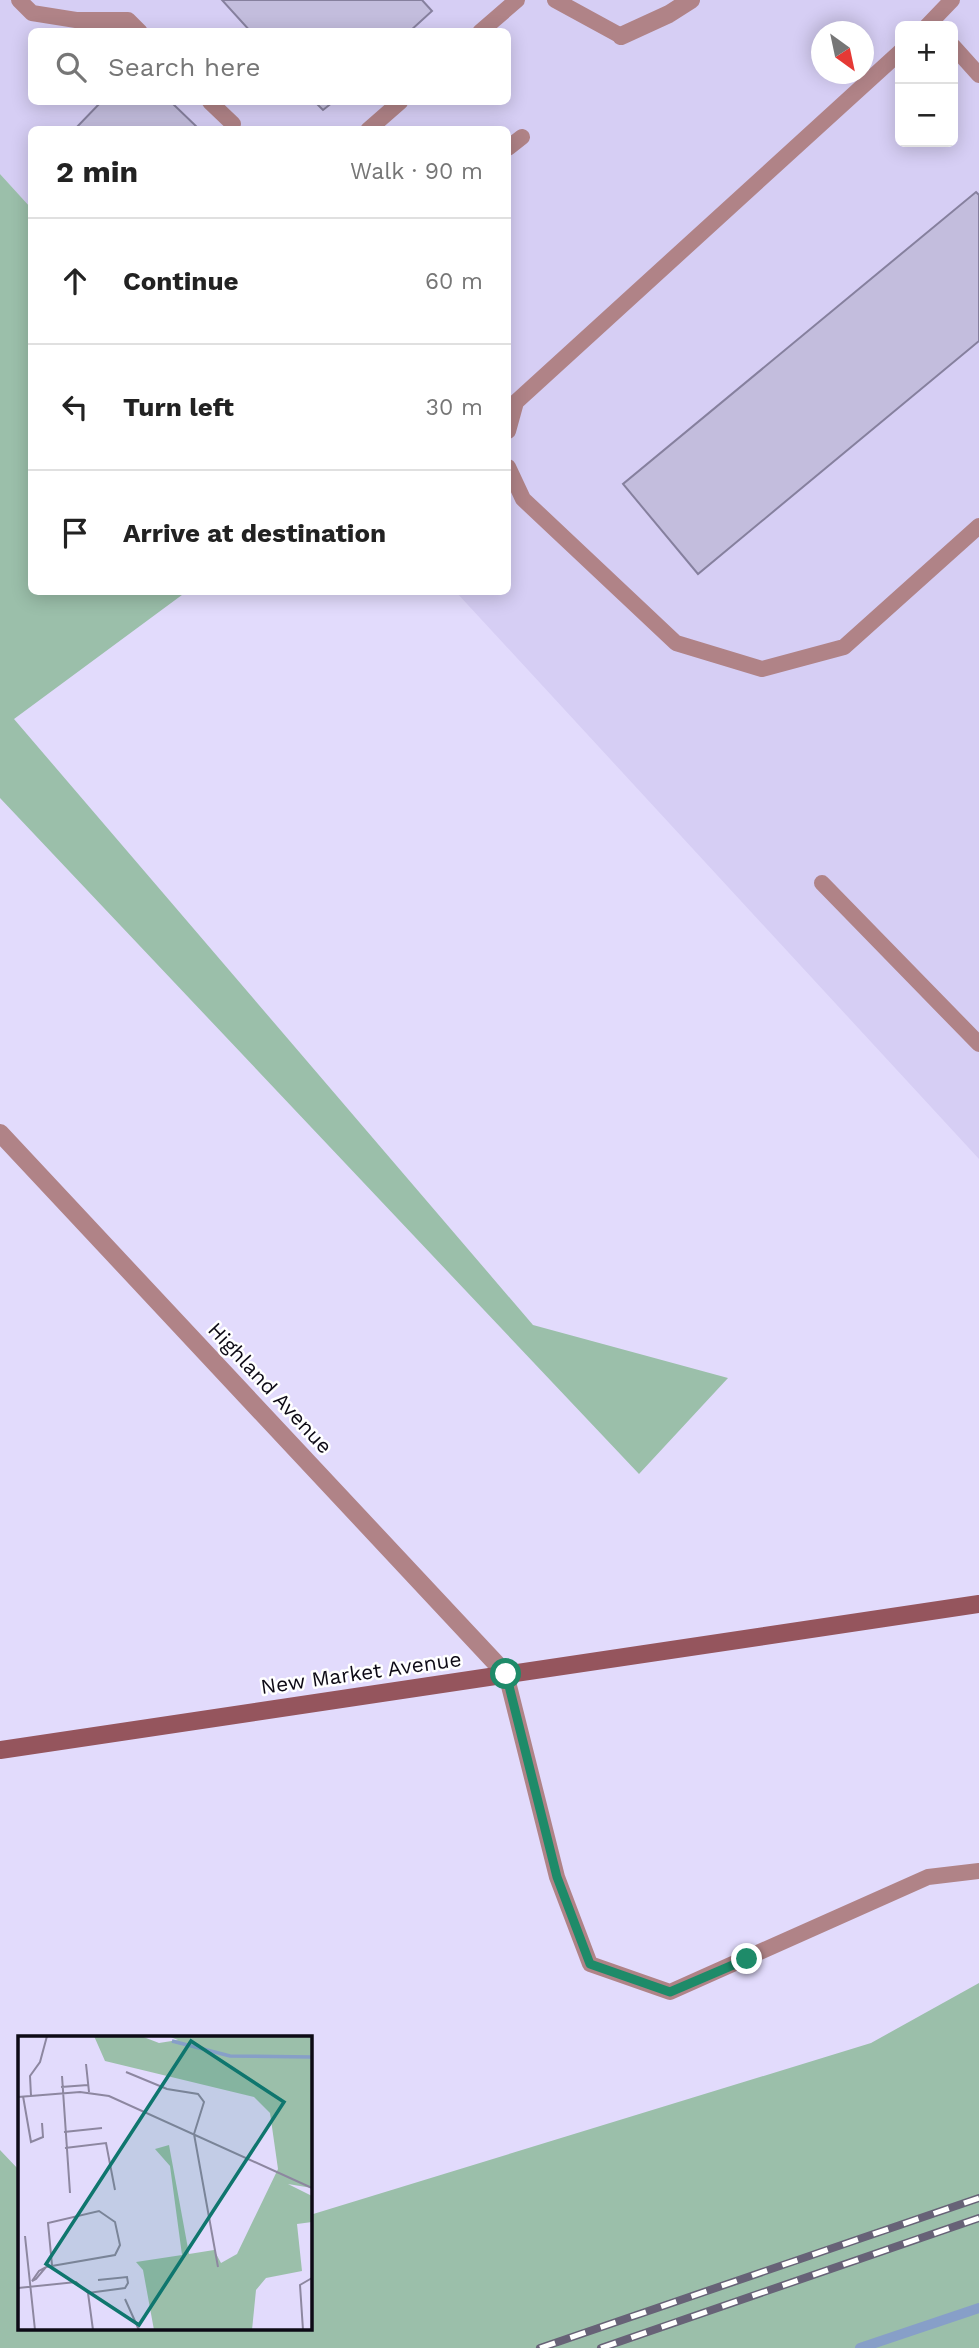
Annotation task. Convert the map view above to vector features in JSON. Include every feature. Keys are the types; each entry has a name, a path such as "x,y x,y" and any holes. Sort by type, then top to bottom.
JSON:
{"main road":[{"name":"New Market Avenue","path":"0,1749 979,1604"}],"street":[{"path":"621,36 669,14 691,0"},
{"name":"Highland Avenue","path":"0,1133 506,1674"}],"lane":[{"path":"19,0 32,13 76,20 128,20 136,28"},
{"path":"485,28 517,0"},
{"path":"555,0 621,36"},
{"path":"934,21 951,0"},
{"path":"958,52 979,75"},
{"path":"511,420 516,402 895,57"},
{"path":"213,105 233,124"},
{"path":"373,126 397,105"},
{"path":"511,146 522,137"},
{"path":"511,473 523,499 676,643 762,669 844,647 979,526"},
{"path":"822,883 979,1044"},
{"path":"506,1674 557,1877 590,1964 670,1992 928,1877 979,1871"}],"shaded area":[{"path":"0,0 979,0 979,1159 459,595 511,595 511,126 28,126 28,205 0,174"}],"green space":[{"path":"0,174 28,205 28,595 182,595 14,719 533,1325 728,1378 639,1474 0,798"},
{"path":"979,1983 979,2348 0,2348 0,2150 18,2169 18,2330 312,2330 312,2214 871,2043"}],"building":[{"path":"222,0 422,0 432,11 413,28 247,28"},
{"path":"98,105 174,105 196,126 78,126"},
{"path":"976,192 979,195 979,341 698,574 623,484"}],"waterway":[{"path":"860,2348 979,2308"}],"railway":[{"path":"540,2348 979,2198"},
{"path":"601,2348 979,2218"}],"route":[{"path":"506,1674 557,1877 590,1964 670,1992 747,1959"}]}
